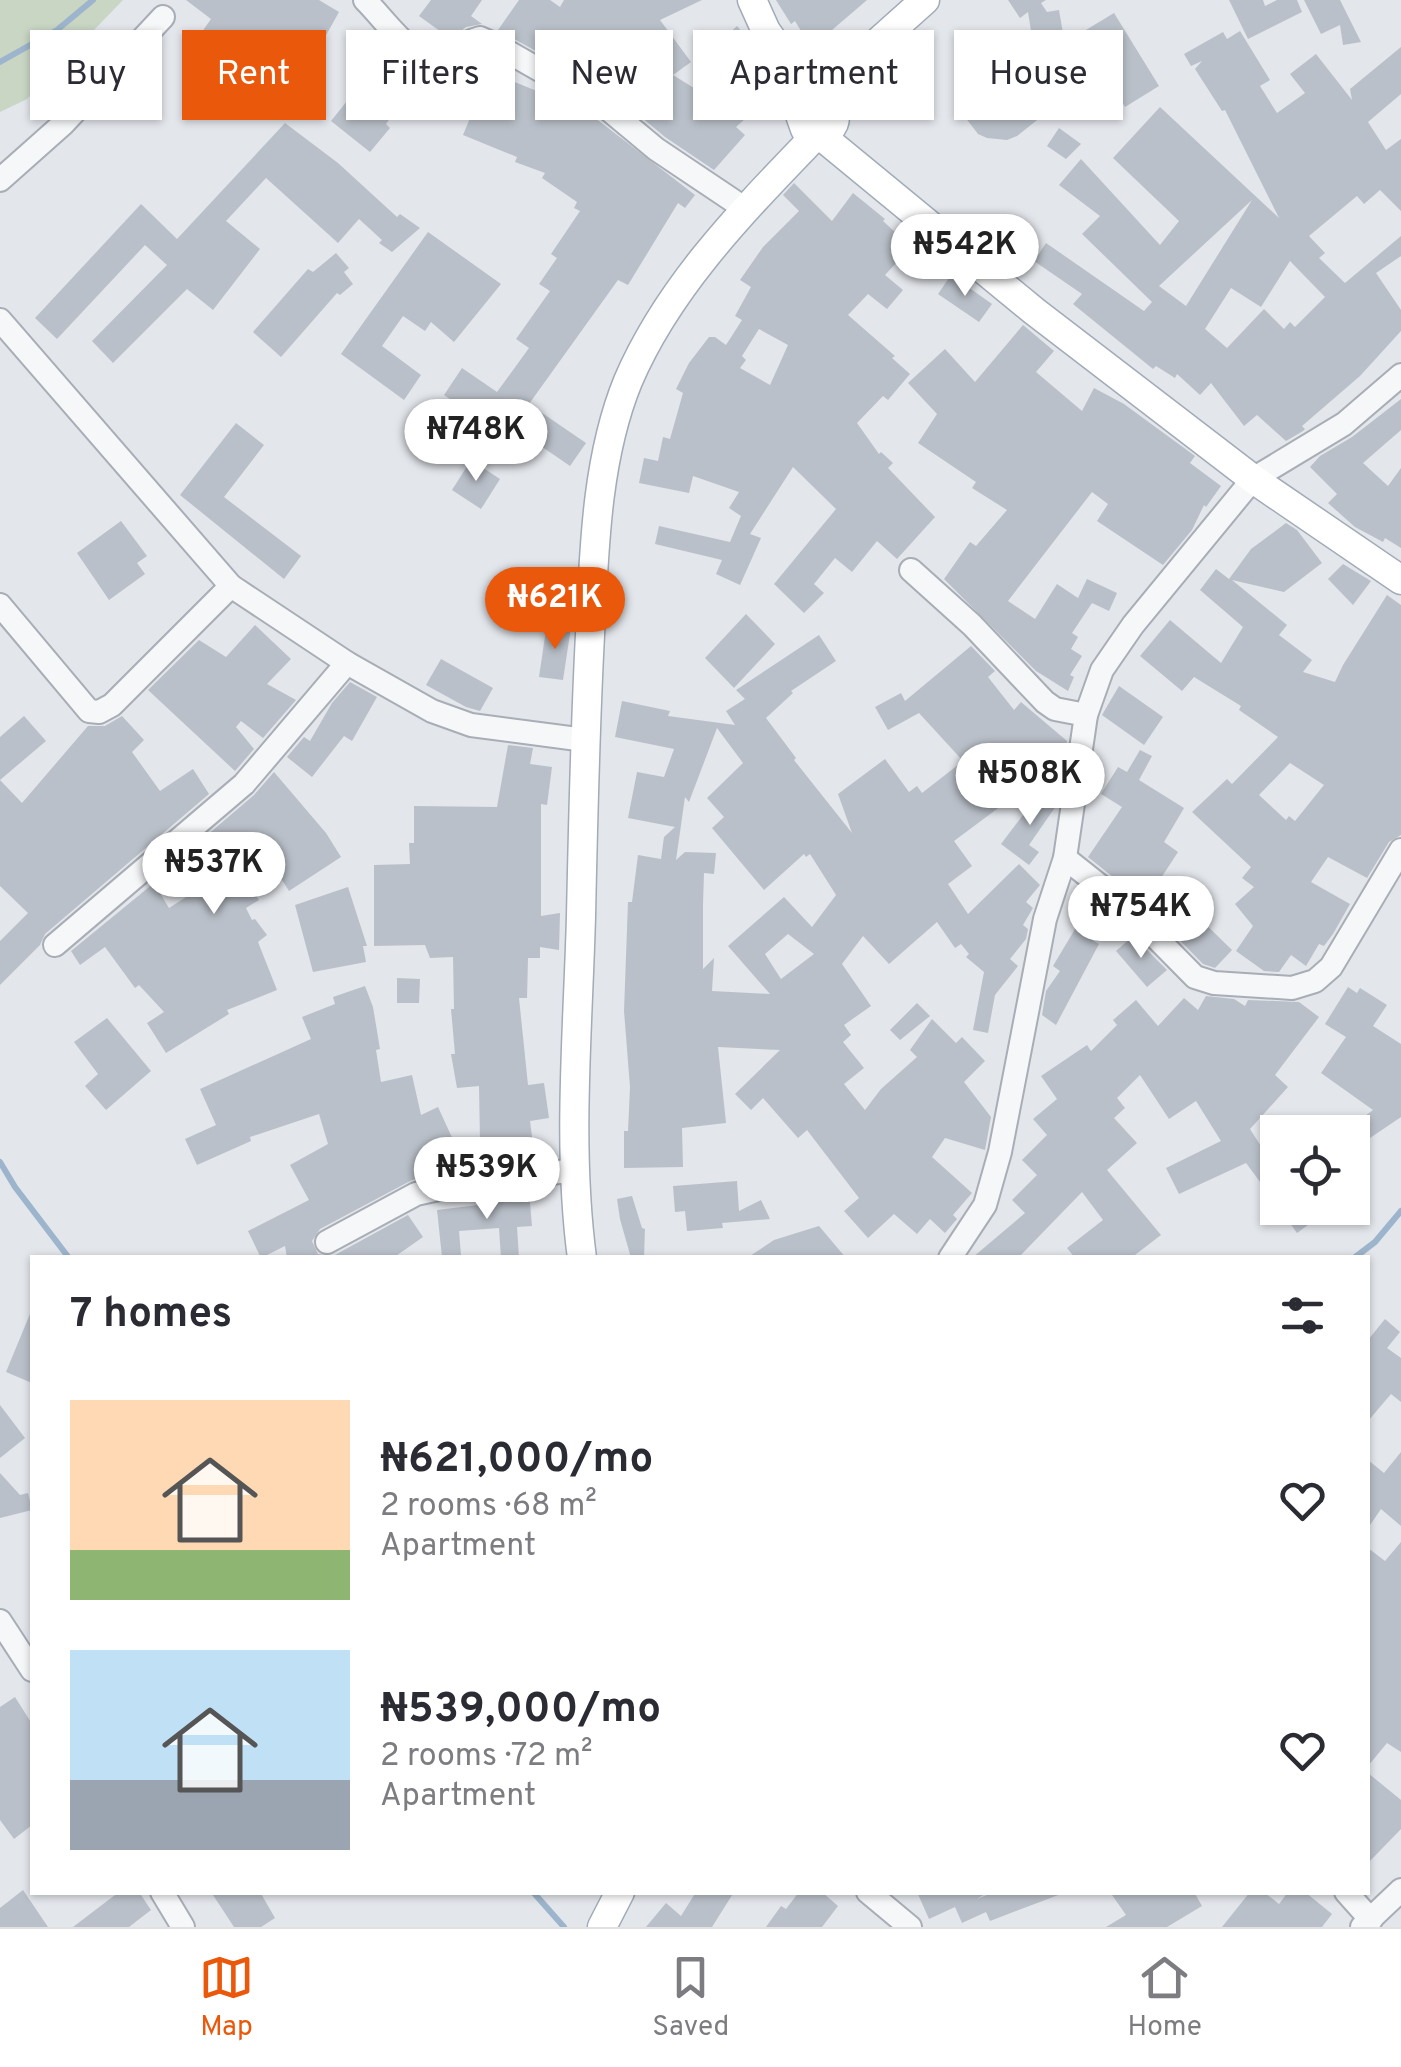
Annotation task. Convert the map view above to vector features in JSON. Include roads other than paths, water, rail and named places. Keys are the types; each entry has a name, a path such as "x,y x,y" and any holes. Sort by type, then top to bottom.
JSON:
{"main road":[{"path":"752,0 767,30"},
{"path":"891,30 925,0"},
{"path":"582,1255 575,1170 584,740 601,494 615,418 629,379 690,276 816,120"},
{"path":"820,120 922,221 1034,311 1254,479 1401,580"},
{"path":"603,1926 618,1895"}],"street":[{"path":"366,0 422,58 447,64 471,41 480,38 496,45 608,108 656,149 748,205"},
{"path":"0,180 63,124 163,18"},
{"path":"0,320 231,586 347,663 432,711 472,725 584,740"},
{"path":"952,1255 985,1205 1000,1152 1045,919 1064,858 1086,716 1102,670 1133,625 1254,479 1344,424 1401,375"},
{"path":"911,570 972,625 1045,702 1055,709 1086,716"},
{"path":"0,605 89,711 99,712 112,705 231,586"},
{"path":"55,944 244,784 347,663"},
{"path":"1064,858 1124,904 1195,977 1214,983 1292,988 1315,981 1331,967 1401,850"},
{"path":"327,1242 416,1194 462,1184 575,1170"},
{"path":"0,1621 30,1667"},
{"path":"1348,1895 1367,1924 1401,1890"},
{"path":"164,1895 183,1927"},
{"path":"872,1895 910,1927"}],"waterway":[{"path":"0,62 57,30 93,0"},
{"path":"0,1162 67,1255"},
{"path":"1358,1255 1375,1242 1401,1211"},
{"path":"536,1895 564,1927"}]}
